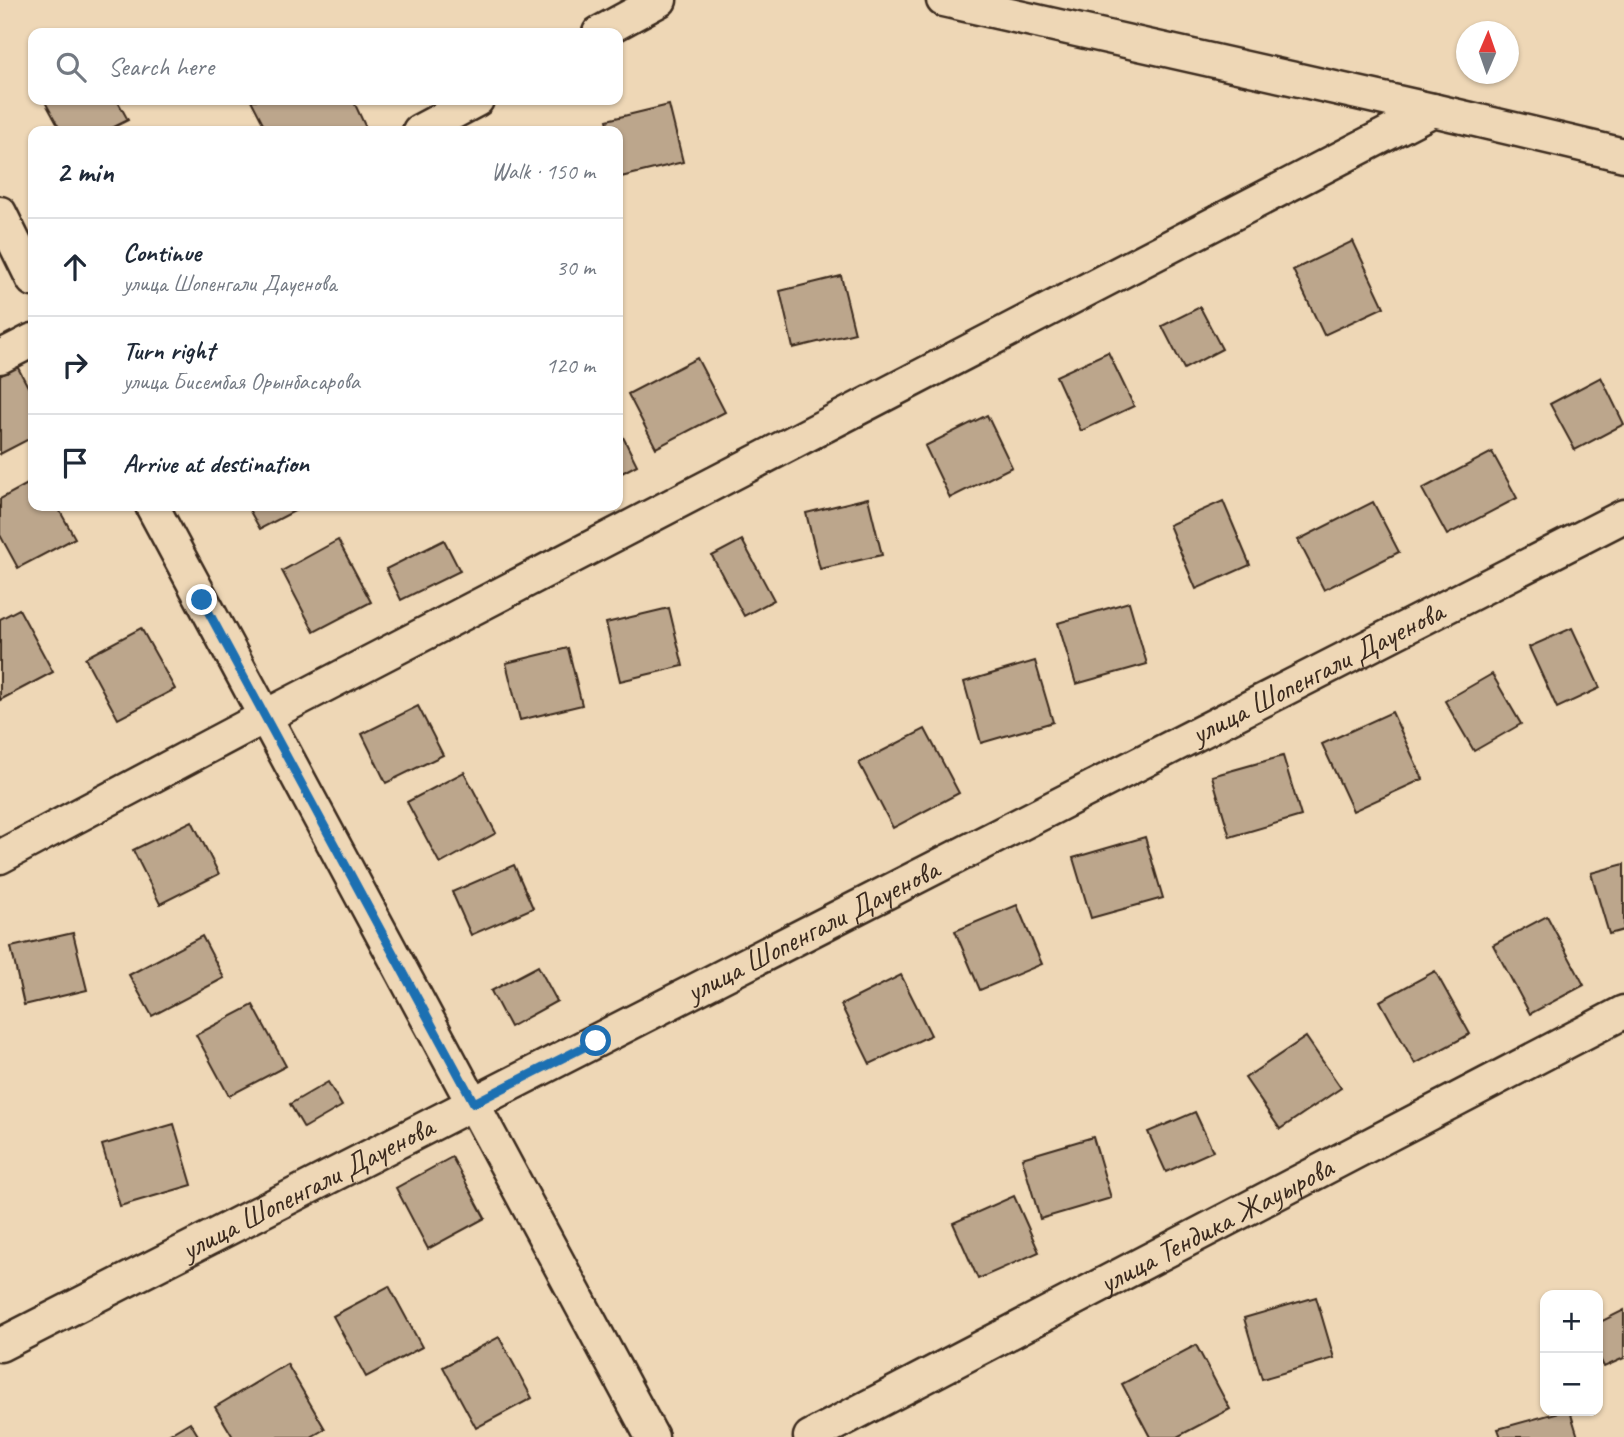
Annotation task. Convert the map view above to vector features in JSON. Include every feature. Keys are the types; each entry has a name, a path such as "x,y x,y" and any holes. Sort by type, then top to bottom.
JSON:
{"street":[{"path":"608,28 660,0"},
{"path":"943,0 1624,155"},
{"path":"428,126 468,105"},
{"path":"0,857 264,717 1433,110"},
{"path":"0,213 28,270"},
{"path":"0,357 28,343"},
{"path":"155,511 652,1437"},
{"name":"улица Шопенгали Дауенова","path":"0,1345 1624,516"},
{"name":"улица Тендика Жауырова","path":"810,1437 1624,1012"}],"building":[{"path":"47,105 120,105 128,120 116,126 58,126"},
{"path":"254,105 355,105 365,126 264,126"},
{"path":"669,105 683,162 623,177 623,126 609,126 607,120"},
{"path":"1353,241 1384,307 1324,335 1293,270"},
{"path":"841,276 855,333 793,348 780,291"},
{"path":"1200,307 1222,349 1184,369 1162,326"},
{"path":"1108,352 1134,406 1081,431 1056,376"},
{"path":"697,358 725,412 656,448 628,394"},
{"path":"17,366 28,387 28,440 0,454 0,376"},
{"path":"1601,377 1624,424 1575,450 1550,404"},
{"path":"987,415 1012,467 950,498 925,446"},
{"path":"623,437 637,465 623,472"},
{"path":"1492,452 1517,498 1447,535 1422,489"},
{"path":"28,484 28,511 60,511 75,538 18,568 0,535 0,499"},
{"path":"868,498 882,555 820,569 806,513"},
{"path":"1223,501 1250,565 1196,589 1169,525"},
{"path":"1373,502 1399,552 1324,590 1298,540"},
{"path":"250,511 294,511 260,529"},
{"path":"338,540 371,602 314,632 282,571"},
{"path":"444,540 460,571 401,600 386,569"},
{"path":"742,540 774,600 744,616 712,556"},
{"path":"1129,602 1147,664 1076,684 1058,623"},
{"path":"669,608 683,666 620,681 606,623"},
{"path":"19,609 53,672 0,700 0,619"},
{"path":"141,628 175,689 118,719 85,658"},
{"path":"1572,628 1600,688 1557,708 1529,647"},
{"path":"568,648 582,705 520,720 506,663"},
{"path":"1035,661 1053,722 981,743 964,682"},
{"path":"1492,674 1521,724 1474,751 1445,701"},
{"path":"418,706 443,755 386,783 362,734"},
{"path":"1392,712 1423,779 1353,811 1322,744"},
{"path":"925,729 959,793 893,828 859,763"},
{"path":"1283,756 1301,816 1230,837 1212,776"},
{"path":"464,772 496,833 440,864 407,802"},
{"path":"192,821 219,874 160,904 133,850"},
{"path":"1145,837 1163,898 1091,918 1073,858"},
{"path":"1624,864 1624,930 1609,934 1591,873"},
{"path":"514,865 533,908 471,935 452,892"},
{"path":"1017,905 1042,964 980,990 955,931"},
{"path":"1547,916 1584,985 1530,1014 1493,945"},
{"path":"73,933 87,990 24,1005 11,947"},
{"path":"202,936 224,978 152,1016 129,975"},
{"path":"538,966 557,1001 510,1027 491,991"},
{"path":"1435,971 1470,1034 1415,1064 1380,1001"},
{"path":"901,975 931,1035 870,1064 841,1005"},
{"path":"253,1005 286,1066 229,1096 196,1035"},
{"path":"1306,1037 1341,1088 1280,1129 1245,1078"},
{"path":"328,1082 342,1106 304,1128 290,1104"},
{"path":"1195,1112 1213,1151 1166,1172 1148,1132"},
{"path":"174,1124 192,1185 120,1206 102,1145"},
{"path":"1093,1137 1111,1198 1040,1219 1022,1158"},
{"path":"452,1157 485,1218 428,1249 396,1188"},
{"path":"1014,1196 1039,1252 978,1279 953,1223"},
{"path":"389,1286 422,1347 366,1377 333,1316"},
{"path":"1316,1297 1334,1358 1262,1379 1244,1318"},
{"path":"1624,1310 1624,1358 1604,1367 1603,1365 1603,1320"},
{"path":"499,1337 532,1398 476,1428 443,1367"},
{"path":"1196,1345 1230,1409 1177,1437 1150,1437 1122,1384"},
{"path":"287,1364 325,1429 311,1437 233,1437 215,1407"},
{"path":"1545,1416 1572,1416 1578,1437 1501,1437 1498,1429"},
{"path":"190,1422 199,1437 165,1437"}],"route":[{"path":"202,600 474,1103 596,1041"}]}
